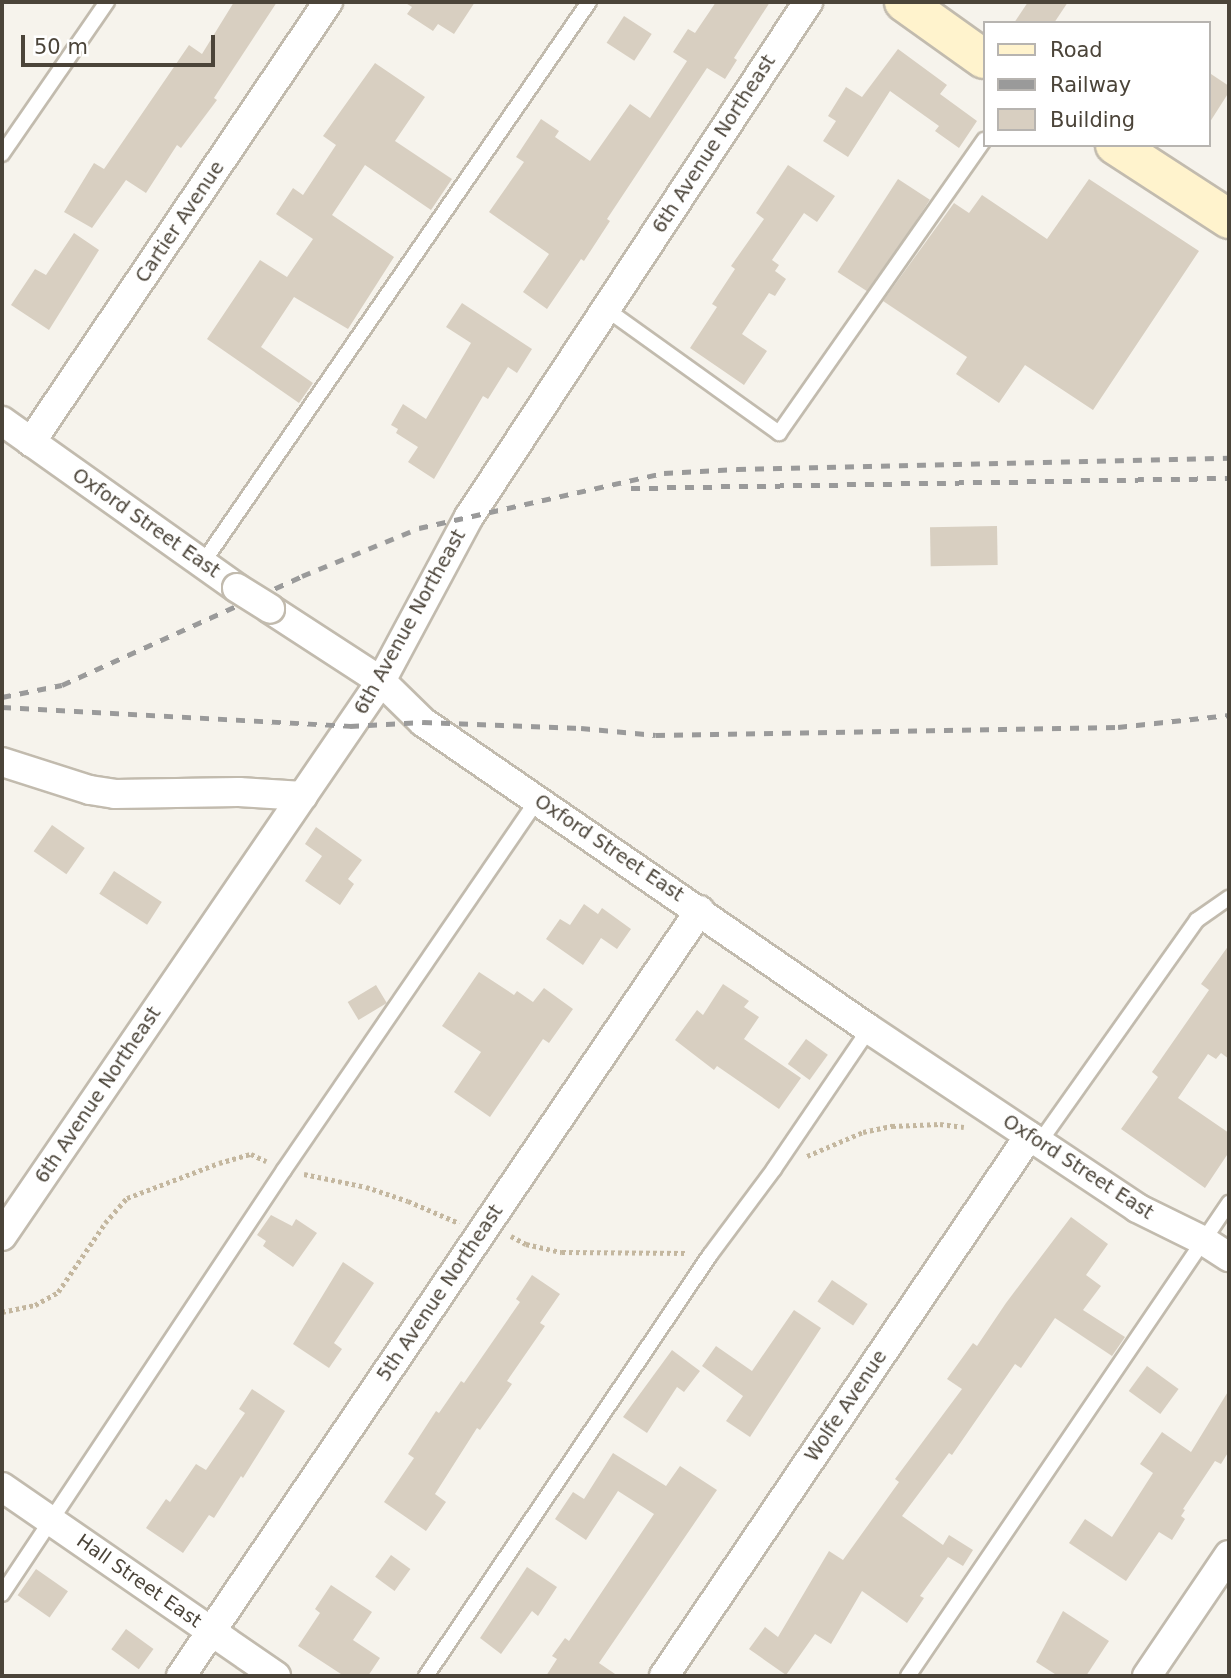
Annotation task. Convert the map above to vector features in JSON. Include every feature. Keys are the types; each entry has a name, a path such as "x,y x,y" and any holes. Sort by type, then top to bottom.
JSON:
{"street":[{"name":"Cartier Avenue","path":"31,442 328,2"},
{"name":"6th Avenue Northeast","path":"2,1236 381,681 469,517 808,2"},
{"path":"904,2 982,58"},
{"path":"1118,147 1229,219"},
{"name":"Oxford Street East","path":"2,421 202,564 381,681 423,722 700,910 869,1029 1137,1208 1204,1241 1229,1257"},
{"path":"2,762 90,790 115,794 239,792 303,796"},
{"name":"5th Avenue Northeast","path":"181,1676 700,910"},
{"name":"Wolfe Avenue","path":"664,1676 1034,1140"},
{"name":"Hall Street East","path":"2,1487 276,1676"},
{"path":"1147,1676 1229,1555"}],"lane":[{"path":"2,154 107,2"},
{"path":"202,564 589,2"},
{"path":"606,309 779,433 982,143"},
{"path":"2,1594 285,1170 537,800"},
{"path":"1034,1140 1197,920 1229,898"},
{"path":"426,1676 710,1255 774,1169 869,1029"},
{"path":"908,1676 1229,1203"}],"path":[{"path":"774,1169 863,1132 882,1128 940,1124 976,1128"},
{"path":"2,1312 35,1305 58,1292 105,1223 127,1198 219,1163 251,1154 285,1170 377,1190 480,1233 513,1237 526,1244 562,1252 628,1250 710,1255"}],"building":[{"path":"234,2 277,2 214,98 217,100 181,148 177,145 146,193 126,180 92,228 64,212 94,163 104,169 189,45 202,54"},
{"path":"404,2 475,2 454,34 438,24 433,31 407,14 412,7"},
{"path":"716,2 770,2 734,58 737,60 725,79 707,68 607,219 610,221 584,261 581,259 547,309 523,292 549,254 489,212 524,162 516,157 541,119 559,131 555,137 590,161 630,104 650,118 687,61 673,52 688,29 695,33"},
{"path":"1028,2 1068,2 1055,21 1015,21"},
{"path":"624,16 652,34 634,61 607,43"},
{"path":"898,49 947,85 940,94 977,121 959,148 935,131 939,126 890,91 848,157 823,141 836,121 828,116 846,87 862,97"},
{"path":"375,63 425,97 395,141 452,179 431,210 365,165 332,215 394,257 348,329 294,297 261,347 313,383 299,403 207,339 260,260 287,277 313,239 276,214 293,188 303,195 336,145 323,136"},
{"path":"1210,73 1229,86 1229,92 1210,122"},
{"path":"788,165 835,196 817,222 804,213 772,260 779,265 775,271 786,279 775,296 769,293 742,334 767,351 744,385 690,348 717,307 712,304 735,269 731,266 764,219 756,213"},
{"path":"898,179 930,200 869,293 838,272"},
{"path":"1089,179 1199,251 1093,410 1025,365 999,403 956,374 967,357 883,301 954,203 969,213 982,195 1047,239"},
{"path":"74,233 99,250 49,330 11,305 35,269 46,275"},
{"path":"462,303 532,349 517,373 508,367 488,399 483,396 434,479 408,462 418,447 396,433 398,429 391,425 403,404 426,419 471,343 446,327"},
{"path":"997,526 998,565 931,566 930,527"},
{"path":"52,825 85,848 66,874 34,851"},
{"path":"316,827 362,860 348,879 354,884 340,905 305,881 322,856 305,844"},
{"path":"114,871 162,902 147,925 99,894"},
{"path":"584,904 598,914 602,908 631,929 617,949 601,938 583,965 546,939 560,919 570,925"},
{"path":"1229,945 1229,1059 1221,1053 1216,1059 1208,1054 1178,1098 1229,1133 1229,1152 1205,1188 1121,1129 1158,1077 1152,1072 1209,990 1201,984"},
{"path":"479,972 514,995 517,991 533,1002 544,988 573,1009 549,1043 543,1039 490,1117 454,1092 481,1052 442,1026"},
{"path":"723,984 749,1001 744,1007 759,1017 744,1039 801,1078 779,1109 717,1066 714,1070 675,1040 697,1010 703,1015"},
{"path":"376,985 387,1003 359,1020 348,1002"},
{"path":"806,1039 828,1055 810,1080 788,1064"},
{"path":"271,1215 292,1226 296,1219 317,1233 293,1267 263,1246 266,1241 257,1235"},
{"path":"1071,1217 1108,1244 1086,1275 1101,1286 1083,1310 1125,1337 1112,1356 1055,1318 1021,1368 1015,1364 952,1455 949,1453 902,1516 943,1545 949,1535 973,1550 963,1566 948,1557 920,1596 924,1598 907,1623 862,1591 831,1644 815,1634 786,1675 749,1649 765,1627 778,1637 829,1551 843,1560 899,1482 895,1479 962,1389 947,1379 973,1343 977,1346"},
{"path":"343,1262 374,1283 334,1343 342,1349 329,1368 293,1344"},
{"path":"532,1275 560,1294 540,1323 545,1326 507,1381 512,1384 480,1430 477,1428 435,1494 446,1502 426,1531 384,1502 414,1458 408,1454 436,1411 439,1413 461,1381 464,1383 520,1302 516,1299"},
{"path":"832,1280 868,1304 853,1326 817,1302"},
{"path":"794,1310 821,1328 750,1437 726,1421 743,1396 702,1366 716,1346 752,1371"},
{"path":"672,1350 700,1371 684,1392 677,1387 647,1433 623,1417"},
{"path":"1147,1366 1179,1389 1160,1414 1129,1391"},
{"path":"252,1389 285,1411 243,1478 241,1476 214,1518 209,1515 183,1553 146,1528 166,1499 170,1502 196,1464 206,1470 245,1413 239,1409"},
{"path":"1229,1390 1229,1451 1221,1464 1215,1461 1183,1509 1185,1510 1181,1516 1185,1519 1172,1540 1159,1532 1126,1581 1069,1543 1085,1519 1112,1537 1153,1473 1140,1464 1162,1432 1191,1452"},
{"path":"613,1453 666,1486 680,1466 717,1490 599,1663 618,1676 546,1676 557,1659 552,1656 565,1638 569,1641 654,1514 618,1491 586,1540 555,1519 573,1492 584,1499"},
{"path":"391,1555 410,1569 395,1591 375,1577"},
{"path":"527,1567 557,1587 538,1616 532,1611 501,1654 480,1638"},
{"path":"36,1569 68,1591 50,1618 18,1595"},
{"path":"331,1585 372,1612 353,1640 380,1658 368,1676 344,1676 298,1646 320,1613 315,1609"},
{"path":"1063,1611 1109,1641 1086,1676 1058,1676 1036,1662"},
{"path":"126,1629 154,1649 139,1669 111,1649"}],"railway":[{"path":"2,697 62,685 302,576 419,528 664,473 1229,458"},
{"path":"631,488 1229,478"},
{"path":"2,707 350,726 423,722 581,728 656,735 1118,727 1229,715"}]}
